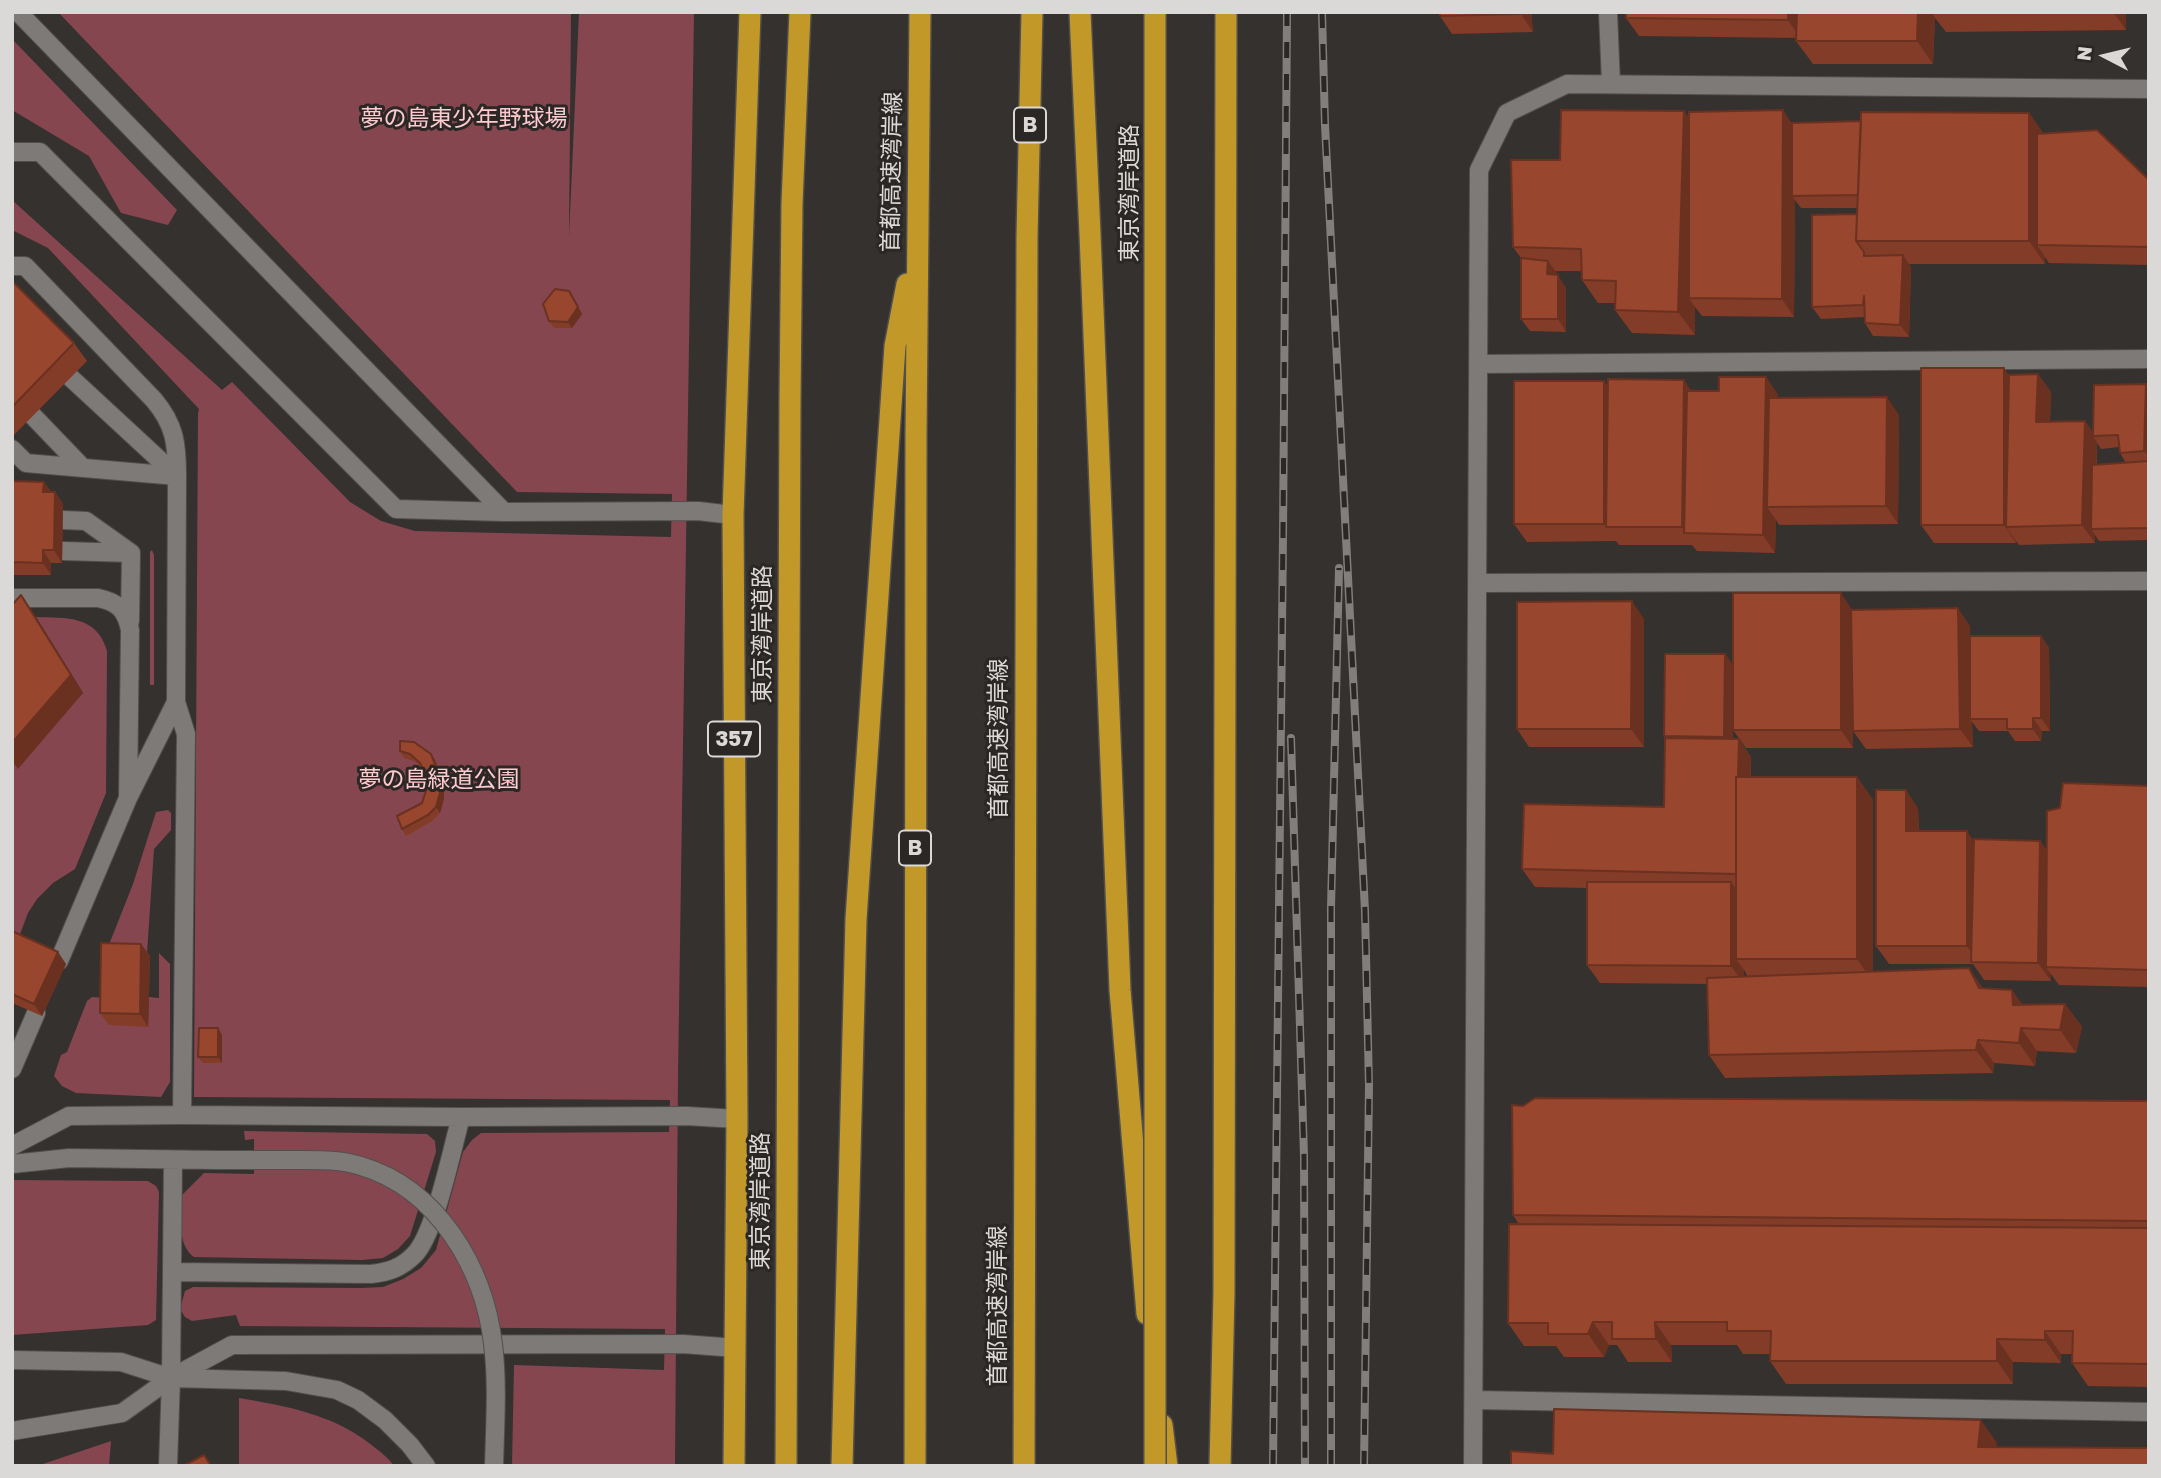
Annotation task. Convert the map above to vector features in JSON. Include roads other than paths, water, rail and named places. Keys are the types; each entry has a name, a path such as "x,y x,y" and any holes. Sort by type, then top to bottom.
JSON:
{"highway":[{"name":"357","path":"734,1466 737,1119 733,515 750,12"},
{"name":"東京湾岸道路","path":"786,1466 790,384 792,203 800,12"},
{"name":"首都高速湾岸線","path":"915,1466 920,12"},
{"name":"首都高速湾岸線","path":"1024,1466 1027,237 1032,12"},
{"path":"1080,12 1119,990 1147,1321 1167,1466"},
{"name":"東京湾岸道路","path":"1155,12 1155,1466"},
{"path":"1220,1466 1224,1292 1226,12"},
{"path":"842,1466 856,919 895,346 918,230"}],"street":[{"path":"18,12 504,512"},
{"path":"1608,12 1611,84"},
{"path":"1474,1466 1479,170 1507,113 1567,84 2149,89"},
{"path":"12,152 40,152 396,509 504,512 698,511 733,515"},
{"path":"12,266 25,266 165,414 175,439 176,702 186,734 182,1115"},
{"path":"1478,365 2149,359"},
{"path":"71,378 177,476"},
{"path":"33,416 82,467"},
{"path":"12,449 26,463 177,476"},
{"path":"63,520 86,520 131,553"},
{"path":"63,551 131,553"},
{"path":"128,798 131,553"},
{"path":"1478,583 2149,581"},
{"path":"12,598 98,598 111,601 121,607 130,630"},
{"path":"59,961 128,798 176,702"},
{"path":"12,1069 36,1013"},
{"path":"12,1146 69,1116 687,1116 737,1119"},
{"path":"172,1272 371,1274 392,1271 416,1254 430,1229 461,1117"},
{"path":"12,1164 69,1158 335,1160 361,1166 410,1190 436,1213 457,1241 475,1273 493,1343 494,1466"},
{"path":"168,1466 173,1160"},
{"path":"12,1431 122,1413 171,1378 232,1345 683,1343 736,1348"},
{"path":"12,1360 121,1362 171,1378 286,1381 337,1390 358,1400 385,1420 410,1444 426,1466"},
{"path":"1474,1400 2149,1412"}],"railway":[{"path":"1273,1466 1287,12"},
{"path":"1322,12 1325,125 1365,911 1369,1086 1364,1466"},
{"path":"1331,1466 1331,908 1339,568"},
{"path":"1291,738 1304,1156 1305,1466"}],"park label":[{"name":"夢の島東少年野球場","path":"464,119"},
{"name":"夢の島緑道公園","path":"439,780"}]}
